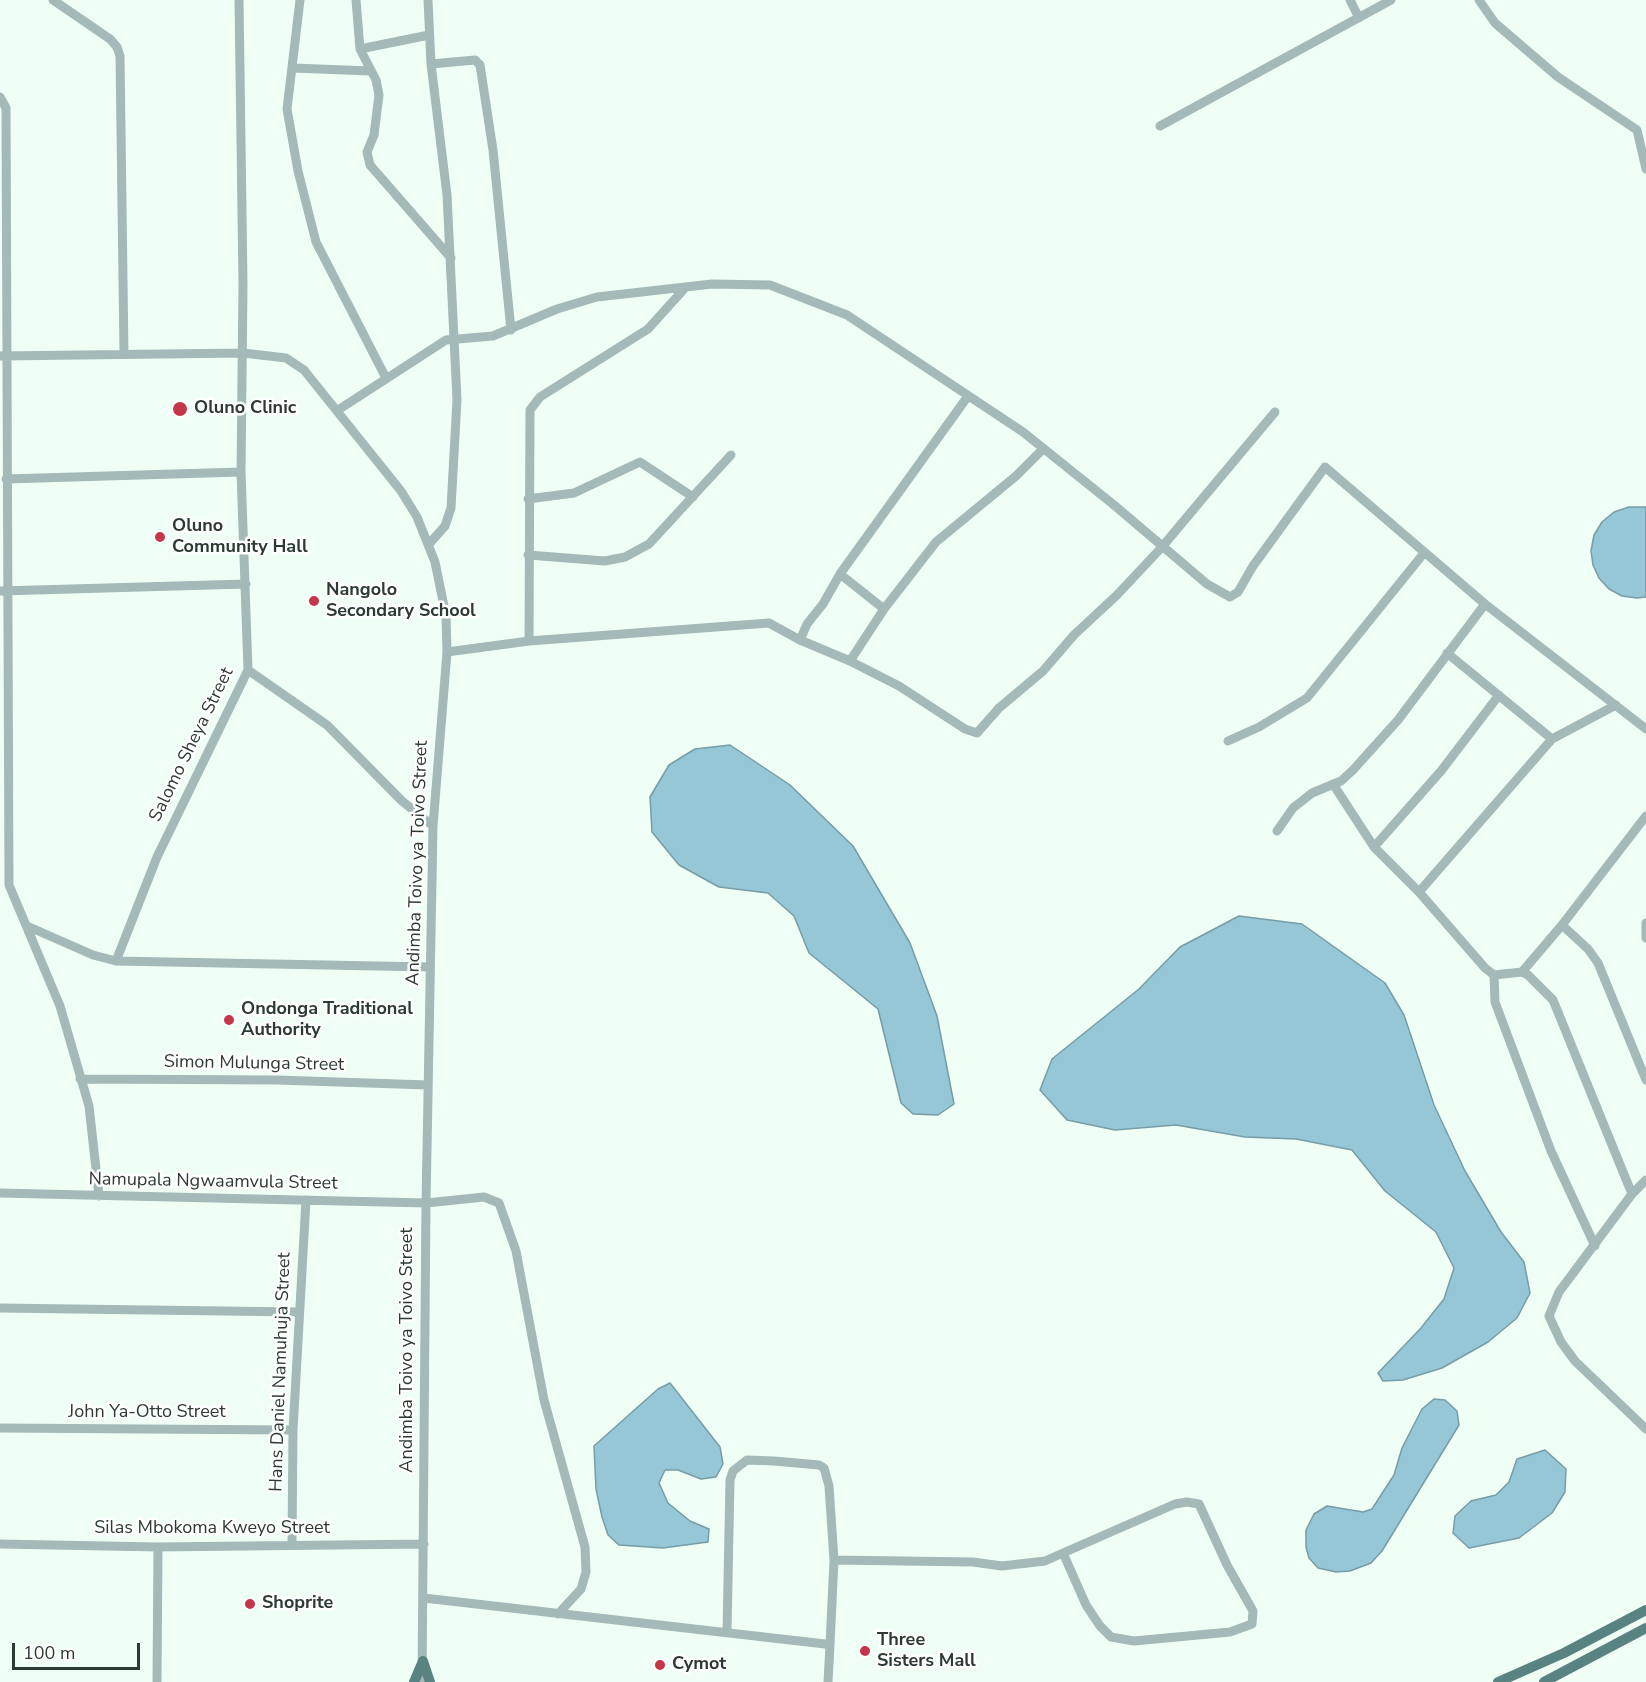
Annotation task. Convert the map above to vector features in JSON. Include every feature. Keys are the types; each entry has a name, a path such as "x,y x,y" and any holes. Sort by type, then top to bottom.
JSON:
{"main road":[{"path":"1498,1682 1564,1653 1646,1610"},
{"path":"1544,1682 1646,1628"},
{"path":"414,1682 423,1661"},
{"path":"423,1661 430,1682"}],"street":[{"path":"53,0 110,39 117,46 120,56 124,354"},
{"name":"Salomo Sheya Street","path":"116,961 161,848 248,670 241,472 243,353 239,0"},
{"path":"300,0 294,68 287,109 311,228 387,378"},
{"path":"356,0 360,49 379,95 374,135 367,152 370,165 451,258"},
{"path":"428,0 431,64 447,195 456,339 457,400 451,508 445,526 429,544"},
{"path":"1350,0 1359,18"},
{"path":"1160,126 1391,0"},
{"path":"1479,0 1495,22 1558,77 1637,130 1646,169"},
{"path":"360,49 429,35"},
{"path":"431,64 476,60 480,65 493,150 511,330"},
{"path":"294,68 370,70"},
{"path":"0,97 6,108 3,356 6,479 4,885 27,926 60,1006 95,1136 99,1196"},
{"path":"338,410 437,344 456,339 485,338 511,330 557,309 597,297 758,283 847,315 1043,449 1114,504 1207,585 1230,597 1235,596 1253,566 1325,467 1485,604 1646,729"},
{"path":"529,641 528,499 530,410 533,403 648,329 685,288"},
{"name":"Andimba Toivo ya Toivo Street","path":"3,356 243,353 286,358 294,362 338,410 401,491 429,544 446,616 447,652 433,826 426,1203 422,1682"},
{"path":"800,640 807,624 823,604 840,574 968,396"},
{"path":"447,652 529,641 758,621 779,626 800,640 850,661 898,686 965,729 977,733 1006,701 1052,662 1074,635 1117,595 1162,547 1275,412"},
{"path":"850,661 884,609 936,542 1016,476 1043,449"},
{"path":"528,555 605,561 625,557 649,544 731,455"},
{"path":"528,499 574,492 640,462 693,497"},
{"path":"6,479 241,472"},
{"path":"1228,741 1259,727 1307,698 1424,553"},
{"path":"840,574 884,609"},
{"path":"4,591 246,585"},
{"path":"1277,831 1293,808 1312,793 1333,784 1353,770 1398,720 1485,604"},
{"path":"1448,653 1552,739"},
{"path":"248,670 327,725 402,801 433,826"},
{"path":"1374,847 1442,771 1499,694"},
{"path":"1419,892 1552,739 1616,705"},
{"path":"1333,784 1374,847 1419,892 1485,968 1494,975 1522,972 1528,975 1557,1007 1632,1194"},
{"path":"1522,972 1562,925 1646,816"},
{"path":"1646,923 1646,938"},
{"path":"1562,925 1588,949 1598,963 1646,1080"},
{"path":"27,926 93,955 116,961 430,967"},
{"path":"1494,975 1495,1002 1543,1130 1595,1246"},
{"name":"Simon Mulunga Street","path":"80,1079 277,1080 428,1085"},
{"path":"1646,1180 1632,1194 1559,1292 1549,1316 1561,1342 1575,1361 1646,1429"},
{"name":"Namupala Ngwaamvula Street","path":"0,1193 426,1203 484,1197 499,1203 516,1251 544,1400 585,1547 586,1572 581,1589 558,1614"},
{"name":"Hans Daniel Namuhuja Street","path":"292,1544 293,1430 306,1200"},
{"path":"0,1308 298,1312"},
{"name":"John Ya-Otto Street","path":"0,1428 293,1430"},
{"path":"727,1632 730,1480 739,1464 759,1459 819,1465 824,1468 829,1486 834,1560 828,1682"},
{"path":"834,1560 973,1562 1002,1566 1045,1561 1063,1553 1174,1504 1197,1502 1253,1611 1252,1624 1230,1632 1134,1641 1111,1636 1100,1626 1086,1605 1063,1553"},
{"name":"Silas Mbokoma Kweyo Street","path":"0,1544 158,1547 424,1544"},
{"path":"157,1682 158,1547"},
{"path":"424,1598 830,1645"}],"water":[{"path":"1629,507 1646,507 1646,597 1622,596 1609,589 1599,578 1593,565 1591,551 1594,535 1602,522 1614,512"},
{"path":"730,745 790,785 853,846 910,943 937,1016 954,1104 938,1115 913,1114 901,1103 878,1009 809,953 794,916 768,893 719,887 679,865 652,832 650,797 669,765 695,749"},
{"path":"1239,916 1302,924 1385,983 1404,1015 1434,1105 1465,1171 1501,1232 1524,1262 1530,1293 1517,1318 1488,1342 1442,1368 1403,1380 1383,1381 1378,1373 1421,1328 1444,1299 1454,1268 1436,1232 1385,1191 1352,1150 1296,1139 1245,1137 1176,1125 1115,1130 1067,1120 1040,1090 1052,1059 1139,989 1180,947"},
{"path":"670,1383 720,1447 723,1464 716,1477 701,1479 678,1470 665,1470 659,1483 668,1503 690,1521 709,1529 708,1542 663,1548 619,1545 608,1535 602,1517 596,1489 594,1446 658,1389"},
{"path":"1434,1399 1445,1400 1457,1411 1459,1425 1382,1551 1371,1563 1350,1571 1336,1572 1318,1568 1309,1558 1306,1547 1306,1530 1314,1514 1327,1506 1363,1512 1372,1509 1394,1475 1402,1448 1422,1409"},
{"path":"1545,1450 1566,1469 1565,1492 1552,1513 1519,1538 1469,1548 1453,1533 1455,1516 1471,1501 1496,1495 1509,1482 1517,1459"}],"place":[{"name":"Oluno Clinic","path":"180,409"},
{"name":"Oluno Community Hall","path":"160,537"},
{"name":"Nangolo Secondary School","path":"314,601"},
{"name":"Ondonga Traditional Authority","path":"229,1020"},
{"name":"Shoprite","path":"250,1604"},
{"name":"Three Sisters Mall","path":"865,1651"},
{"name":"Cymot","path":"660,1665"}]}
